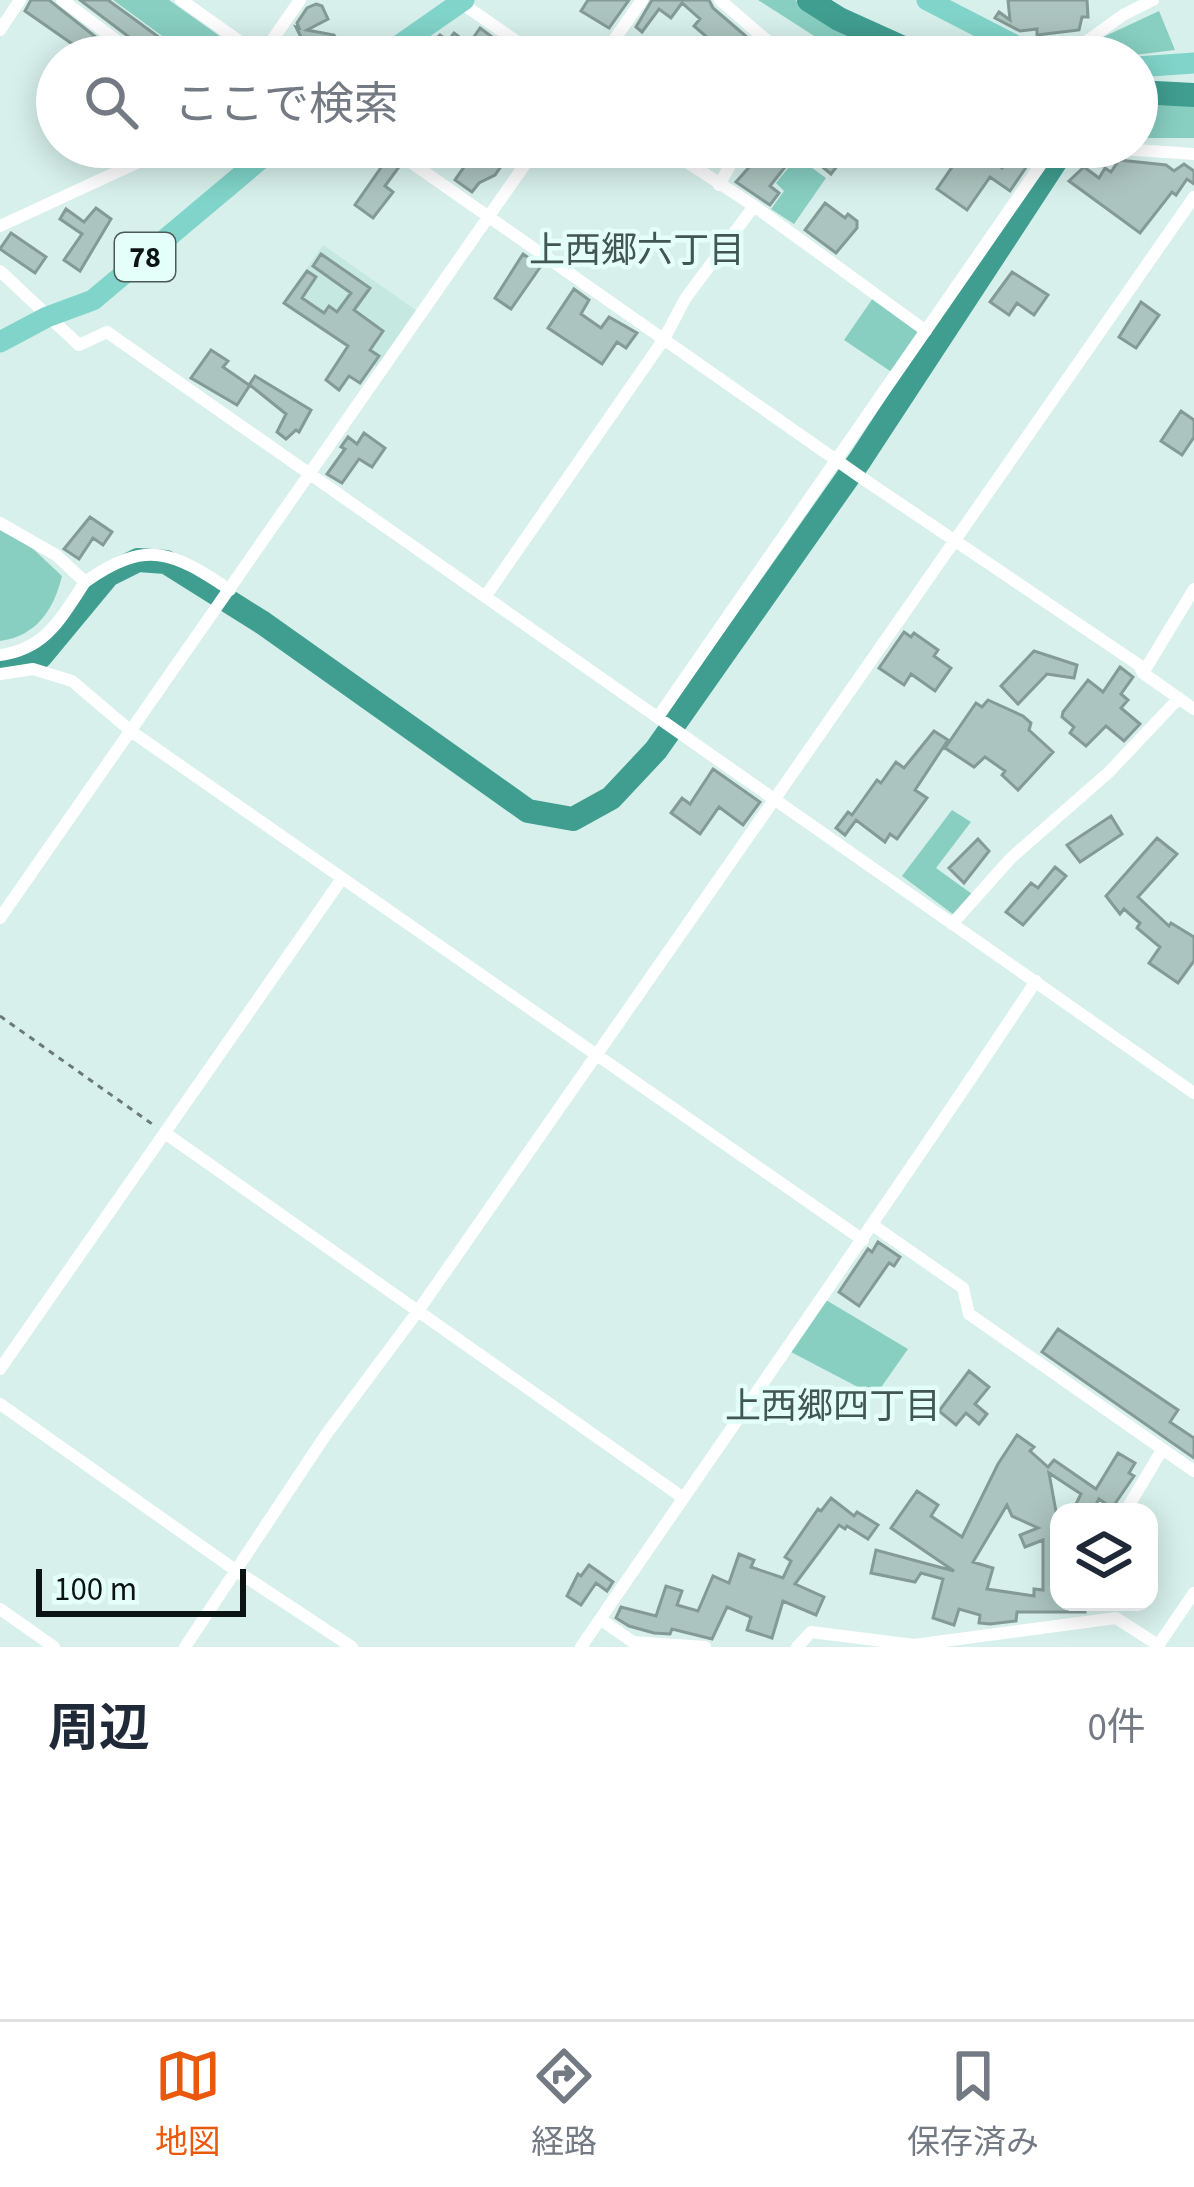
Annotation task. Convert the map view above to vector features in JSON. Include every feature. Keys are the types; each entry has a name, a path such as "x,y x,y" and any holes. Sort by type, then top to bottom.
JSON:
{"main road":[{"path":"927,0 997,36"},
{"path":"412,36 462,1"},
{"path":"1158,66 1194,63"},
{"name":"78","path":"0,343 47,317 93,300 247,168"}],"street":[{"path":"0,30 20,0"},
{"path":"62,0 111,36"},
{"path":"181,0 232,36"},
{"path":"275,36 300,0"},
{"path":"617,36 642,0"},
{"path":"720,0 762,36"},
{"path":"1094,36 1153,0"},
{"path":"462,1 510,36"},
{"path":"1158,152 1194,154"},
{"path":"0,226 126,168"},
{"path":"419,168 1139,665 1142,673 1194,709"},
{"path":"0,918 523,168"},
{"path":"694,168 926,331"},
{"path":"719,185 728,168"},
{"path":"661,719 1039,168"},
{"path":"185,1647 325,1436 418,1311 1194,198"},
{"path":"485,597 664,339 685,299 754,206"},
{"path":"0,271 79,345 107,332 1194,1093"},
{"path":"0,523 56,555 85,582"},
{"path":"0,655 35,646 65,614 85,582 135,554 167,554 230,590"},
{"path":"1142,673 1194,590"},
{"path":"0,674 33,669 72,681 132,732 341,880 863,1240"},
{"path":"952,924 1011,858 1095,785 1178,698"},
{"path":"0,1369 341,880"},
{"path":"581,1647 874,1226 1036,981"},
{"path":"165,1133 682,1497"},
{"path":"874,1226 963,1288 969,1314 1194,1472"},
{"path":"0,1404 352,1647"},
{"path":"1130,1503 1162,1450"},
{"path":"1114,1611 1116,1618 1157,1646 1194,1593"},
{"path":"0,1609 54,1647"},
{"path":"796,1647 811,1633 931,1645 1116,1618"},
{"path":"600,1619 633,1642 705,1647"}],"path":[{"path":"0,1016 165,1133"}],"shaded area":[{"path":"323,245 417,311 377,367 284,301"}],"green space":[{"path":"113,0 169,0 220,36 162,36"},
{"path":"758,0 795,0 861,36 814,36"},
{"path":"1159,11 1175,50 1158,52 1158,36 1105,36"},
{"path":"1158,105 1194,106 1194,138 1158,138"},
{"path":"788,168 812,168 826,178 794,224 771,209 784,191 776,183"},
{"path":"873,298 917,330 918,337 893,373 844,340"},
{"path":"0,530 30,546 62,576 42,619 24,633 0,641"},
{"path":"952,810 971,822 936,868 972,894 954,915 902,876"},
{"path":"826,1300 908,1349 875,1396 789,1351"}],"building":[{"path":"31,0 49,0 94,36 61,36 25,11"},
{"path":"80,0 108,0 157,36 128,36"},
{"path":"588,0 629,0 609,28 581,11"},
{"path":"652,0 709,0 746,36 706,36 694,26 700,19 682,3 671,18 659,9 642,32 636,27"},
{"path":"1008,0 1087,0 1088,17 1082,17 1079,30 1037,35 1037,29 1020,31 995,18 999,12 1010,20"},
{"path":"322,6 328,19 307,30 335,36 300,36 296,27 307,8"},
{"path":"1158,164 1174,171 1184,164 1194,171 1194,184 1187,179 1176,195 1172,192 1140,233 1069,181 1083,168 1099,178 1105,168 1111,172 1114,168 1158,168"},
{"path":"381,168 398,168 385,186 393,192 373,218 355,205"},
{"path":"463,168 500,168 472,192 455,180"},
{"path":"748,168 784,168 770,186 779,193 770,205 736,182"},
{"path":"952,168 1026,168 1010,191 990,177 967,210 937,189"},
{"path":"825,203 857,221 857,228 836,253 805,230"},
{"path":"96,208 111,219 80,271 64,260 82,234 60,219 66,209 84,222"},
{"path":"11,233 46,257 35,273 0,249"},
{"path":"321,254 370,288 354,310 383,331 370,350 379,356 360,383 349,376 339,390 326,380 348,346 284,303 307,271 316,277 302,298 324,313 329,306 337,312 351,293 313,266"},
{"path":"523,254 541,266 511,309 495,298"},
{"path":"1012,272 1048,295 1034,315 1017,303 1009,315 990,302"},
{"path":"574,289 589,300 581,314 601,328 609,317 637,333 626,348 617,342 602,364 548,328"},
{"path":"1141,302 1159,315 1136,348 1119,337"},
{"path":"211,350 228,361 223,367 249,385 255,376 311,410 299,432 286,439 277,432 286,414 250,385 237,405 191,378"},
{"path":"1181,411 1194,420 1194,437 1182,455 1161,441"},
{"path":"364,433 385,448 372,467 359,459 342,483 327,474 348,437 357,444"},
{"path":"90,517 112,532 103,545 93,538 79,559 64,549"},
{"path":"904,632 911,637 914,633 938,650 934,656 951,668 935,691 911,674 904,685 879,668"},
{"path":"1034,651 1077,665 1074,678 1047,674 1018,704 1001,686"},
{"path":"1120,667 1133,677 1121,694 1128,700 1121,708 1140,724 1124,741 1106,726 1086,746 1070,733 1074,727 1062,717 1063,712 1088,680 1103,692"},
{"path":"988,700 1023,716 1031,723 1029,730 1053,752 1018,790 1002,775 1005,771 985,757 974,767 945,748 976,703 982,707"},
{"path":"934,731 948,740 915,790 927,798 897,839 890,834 885,842 856,820 845,835 836,828 848,812 852,815 877,780 881,783 896,762 904,768"},
{"path":"713,769 760,802 743,825 719,807 700,834 671,813 682,798 690,804"},
{"path":"1111,816 1122,834 1080,862 1067,845"},
{"path":"1157,838 1177,854 1138,897 1169,926 1194,937 1194,961 1178,983 1149,963 1160,947 1137,928 1140,923 1124,909 1120,914 1106,896"},
{"path":"978,839 989,851 964,883 949,868"},
{"path":"1055,867 1066,876 1023,925 1006,912 1031,883 1038,888"},
{"path":"878,1242 900,1257 894,1266 889,1263 859,1306 839,1292"},
{"path":"1058,1329 1178,1410 1170,1422 1194,1438 1194,1458 1042,1352"},
{"path":"969,1371 989,1387 975,1404 987,1414 979,1424 966,1413 956,1425 939,1411"},
{"path":"1017,1435 1034,1447 1030,1451 1048,1467 1054,1460 1096,1489 1118,1453 1135,1463 1129,1473 1134,1476 1115,1503 1099,1499 1076,1503 1081,1494 1049,1473 1054,1503 1050,1503 1050,1611 1085,1612 1017,1612 1016,1621 990,1624 979,1623 980,1615 959,1609 954,1625 933,1618 943,1579 921,1573 915,1582 871,1573 876,1550 954,1571 891,1528 917,1491 938,1505 931,1516 962,1537","holes":["1007,1505 1012,1516 1038,1528 1020,1535 1025,1547 1043,1540 1043,1590 1034,1589 1034,1596 987,1589 993,1568 973,1562"]},
{"path":"831,1498 854,1516 857,1512 878,1525 868,1539 839,1525 795,1584 824,1597 816,1615 783,1601 772,1638 747,1630 751,1617 727,1607 712,1639 672,1629 670,1634 654,1633 616,1618 621,1607 656,1616 666,1586 682,1591 677,1605 698,1611 713,1576 729,1583 739,1554 754,1560 751,1567 783,1578 791,1561 785,1557"},
{"path":"589,1565 613,1582 607,1591 596,1583 581,1605 567,1596 578,1574"}],"waterway":[{"path":"809,0 877,36"},
{"path":"1158,93 1194,95"},
{"path":"0,665 40,657 108,575 138,560 166,562 263,623 528,811 573,819 611,798 656,750 860,460 1051,168"}],"district":[{"name":"上西郷六丁目","path":"637,250"},
{"name":"上西郷四丁目","path":"833,1406"}]}
